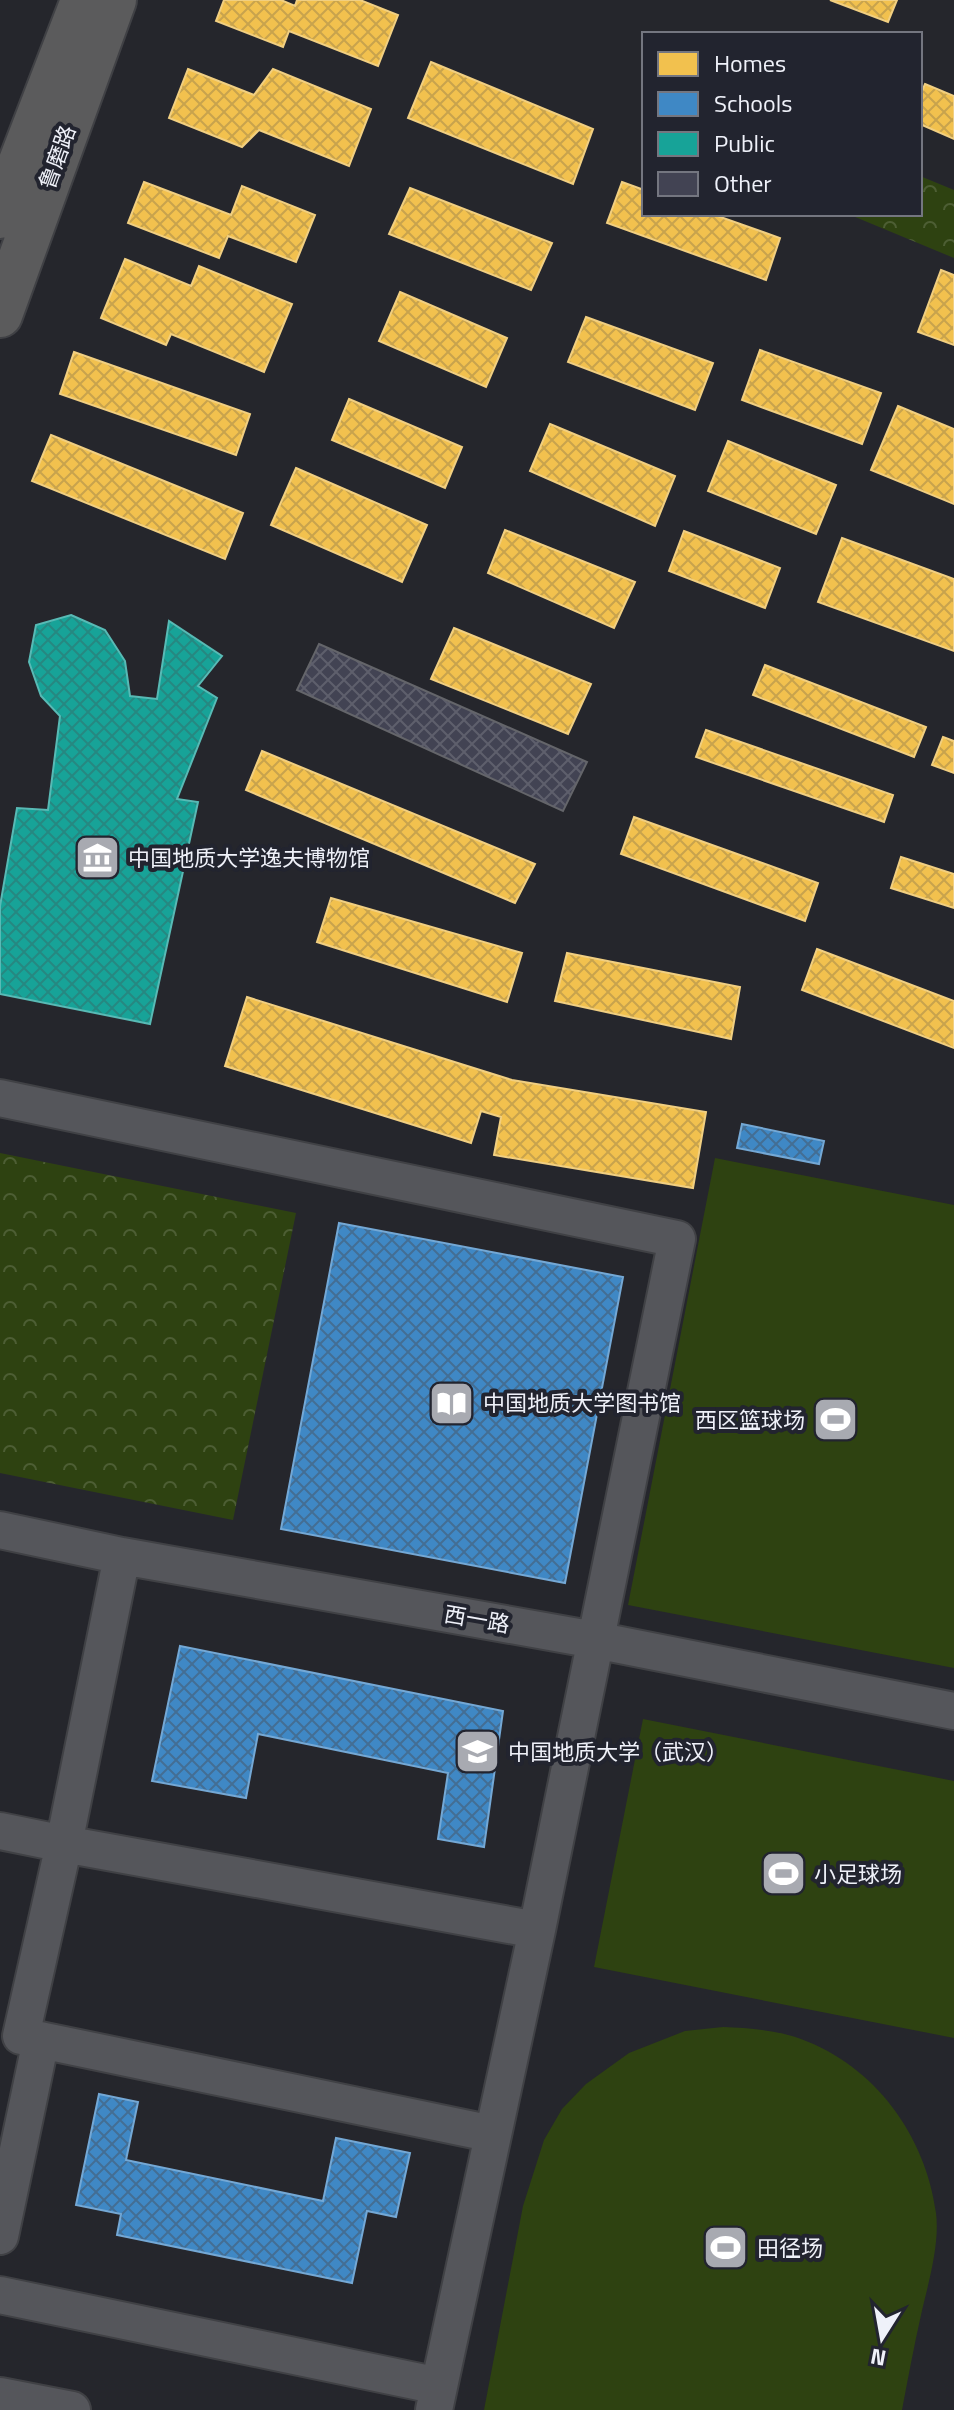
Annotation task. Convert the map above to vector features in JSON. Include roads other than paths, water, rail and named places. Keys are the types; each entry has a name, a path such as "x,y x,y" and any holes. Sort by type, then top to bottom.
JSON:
{"main road":[{"name":"鲁磨路","path":"0,216 13,148 83,0"},
{"name":"鲁磨路","path":"0,315 114,0"}],"street":[{"path":"0,1098 677,1239 537,1930 436,2398 0,2295"},
{"name":"西一路","path":"0,1530 122,1556 595,1640 954,1711"},
{"path":"0,2236 21,2036 64,1844 122,1556"},
{"path":"0,1831 537,1930"},
{"path":"21,2036 493,2134"},
{"path":"0,2396 72,2410"}],"place":[{"name":"中国地质大学逸夫博物馆","path":"97,858"},
{"name":"中国地质大学图书馆","path":"452,1403"},
{"name":"西区篮球场","path":"836,1420"},
{"name":"中国地质大学（武汉）","path":"477,1752"},
{"name":"小足球场","path":"783,1874"},
{"name":"田径场","path":"726,2248"}]}
